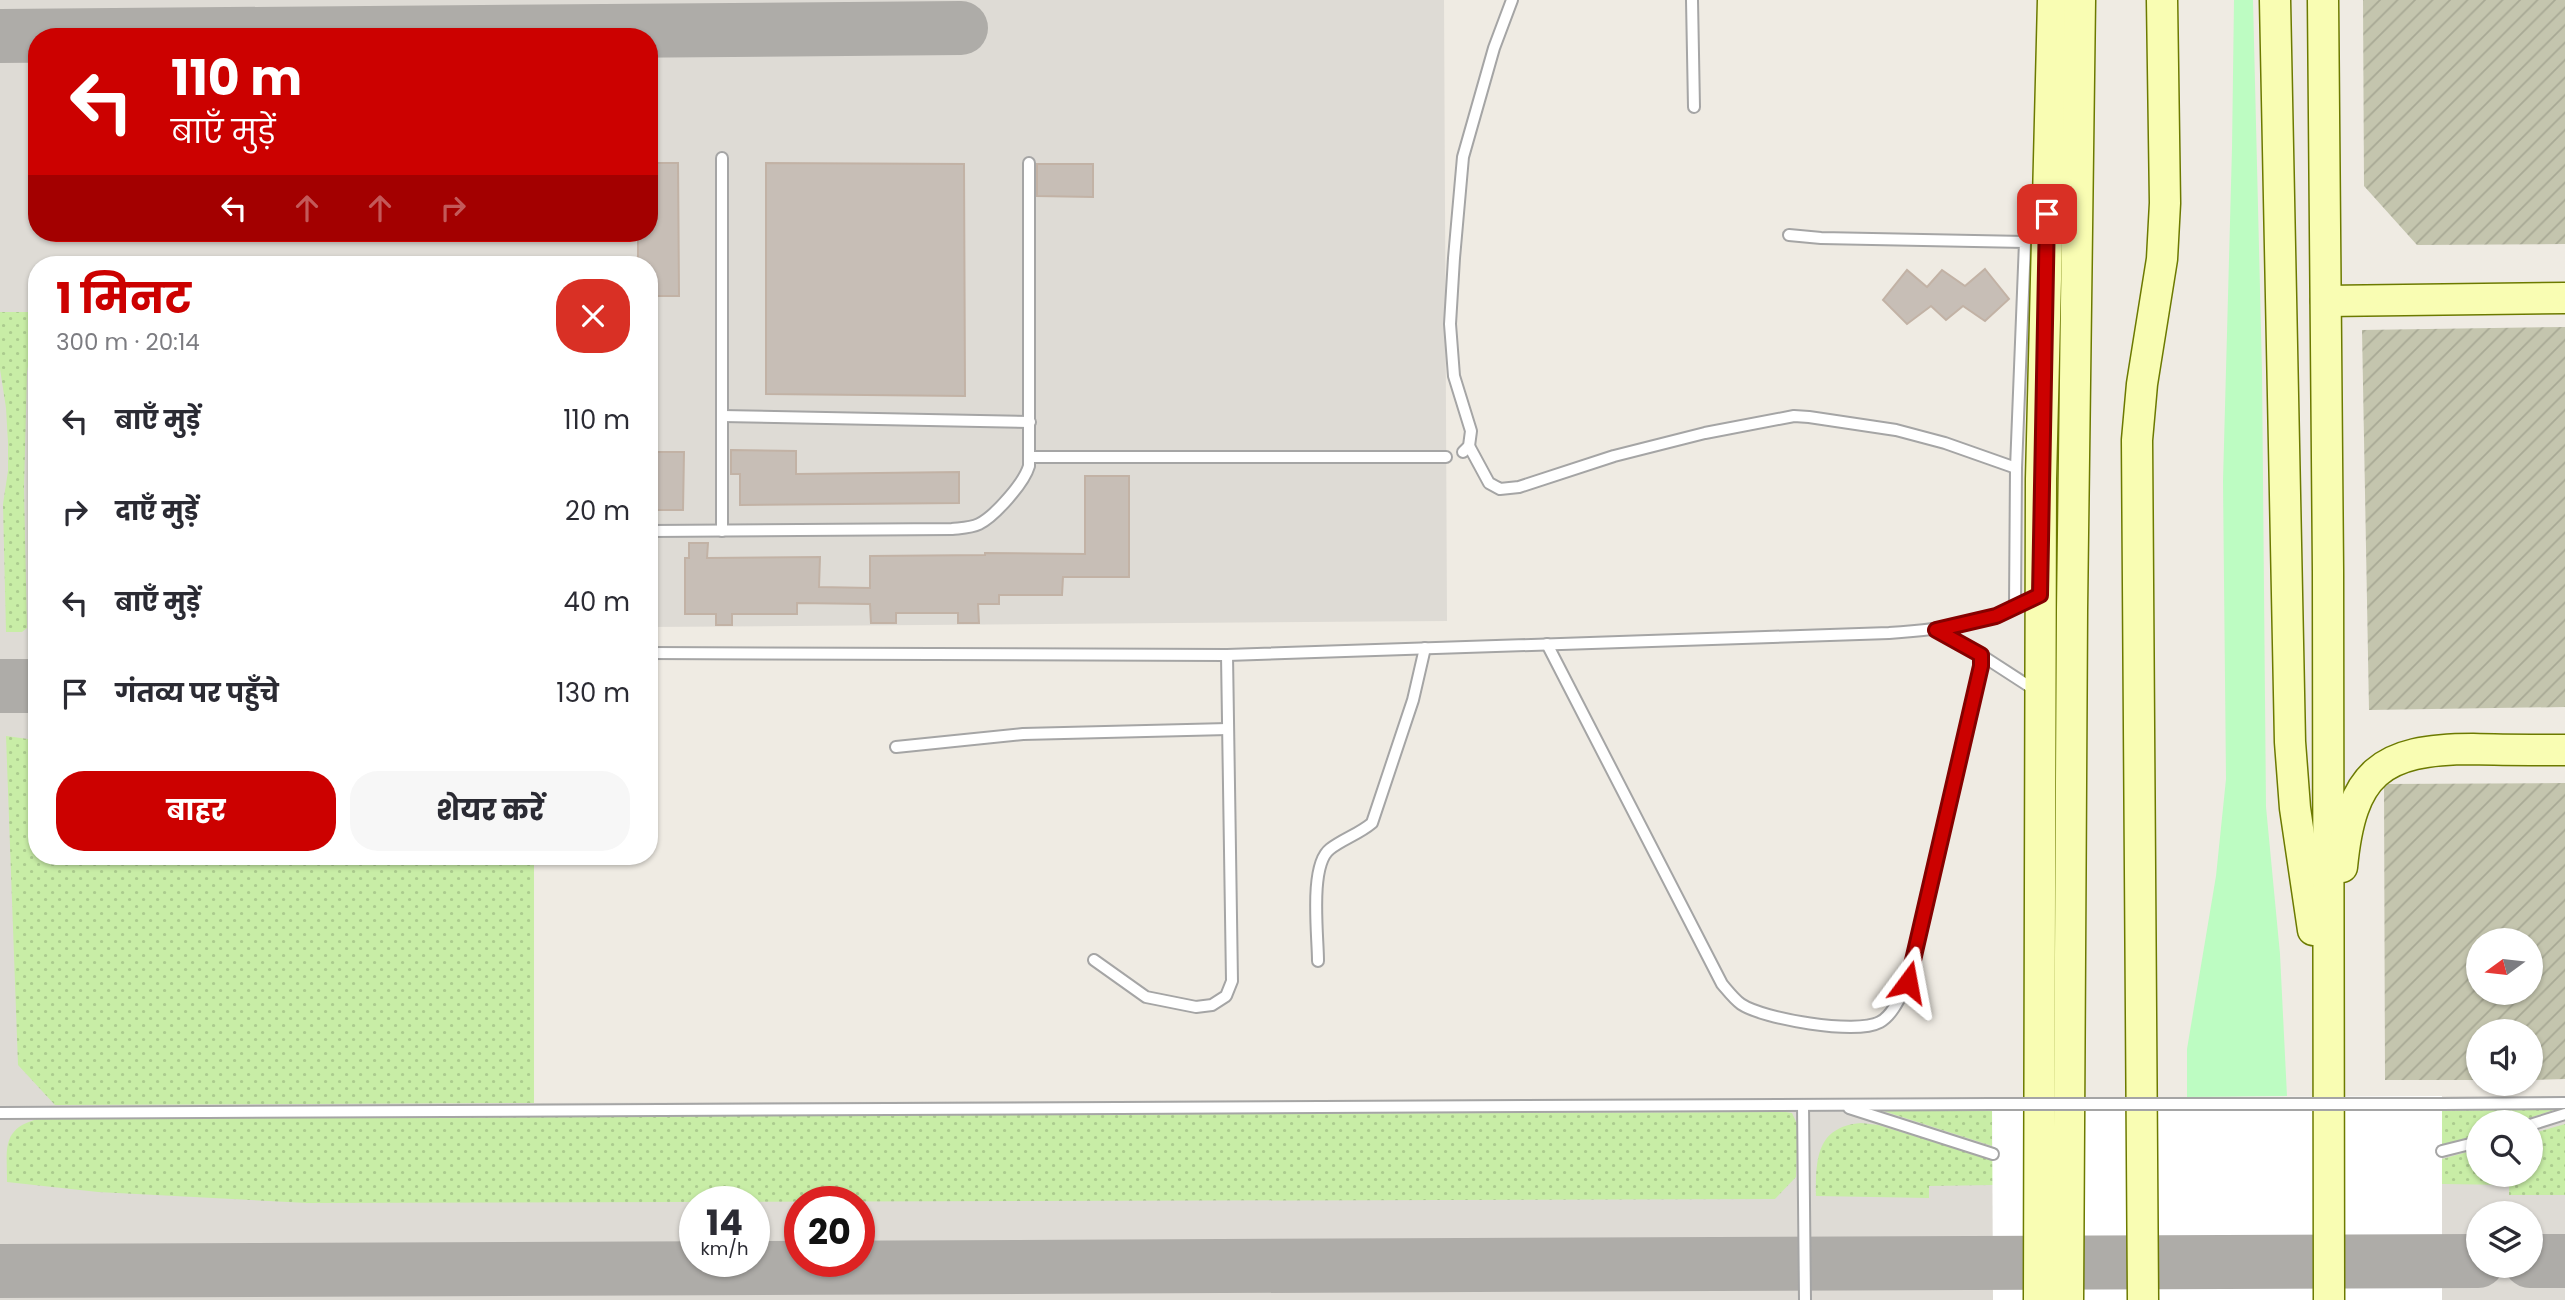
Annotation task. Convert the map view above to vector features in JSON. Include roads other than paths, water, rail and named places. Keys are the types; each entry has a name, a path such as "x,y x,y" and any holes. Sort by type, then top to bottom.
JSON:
{"main road":[{"path":"2039,1300 2040,693 2027,602 2053,0"},
{"path":"2068,1300 2072,610 2080,0"},
{"path":"2143,1300 2137,440 2142,383 2162,259 2165,203 2162,0"},
{"path":"2275,0 2290,742 2295,808 2327,1007"},
{"path":"2323,0 2329,1300"},
{"path":"2326,300 2565,298"},
{"path":"2327,1007 2344,846 2351,812 2364,786 2377,771 2394,760 2434,749 2565,750"}],"lane":[{"path":"1512,0 1494,48 1464,157 1450,324 1454,376 1471,431 1466,449 1489,483 1500,489 1519,487 1614,456 1705,433 1801,416 1873,424 1945,443 2016,468"},
{"path":"1692,0 1694,107"},
{"path":"722,158 722,531"},
{"path":"658,531 967,528 979,525 989,517 1027,476 1030,457 1029,163"},
{"path":"658,653 1227,655 1936,630 1982,621 2027,602 2016,468 2025,242 1789,235"},
{"path":"722,416 1030,422"},
{"path":"1030,457 1446,457"},
{"path":"1936,630 2040,693"},
{"path":"1548,644 1722,984 1739,1003 1761,1014 1841,1027 1864,1027 1881,1021 1894,1007 1908,982 1981,666 1981,655"},
{"path":"1318,961 1317,874 1322,857 1331,848 1360,833 1371,823 1413,700 1426,648"},
{"path":"1094,960 1146,997 1196,1007 1212,1005 1226,996 1232,981 1227,655"},
{"path":"895,747 1023,734 1228,729"},
{"path":"0,1113 2565,1103"},
{"path":"1802,1105 1805,1300"},
{"path":"1841,1105 1993,1154"},
{"path":"2543,1121 2565,1114"},
{"path":"2442,1151 2466,1145"}]}
